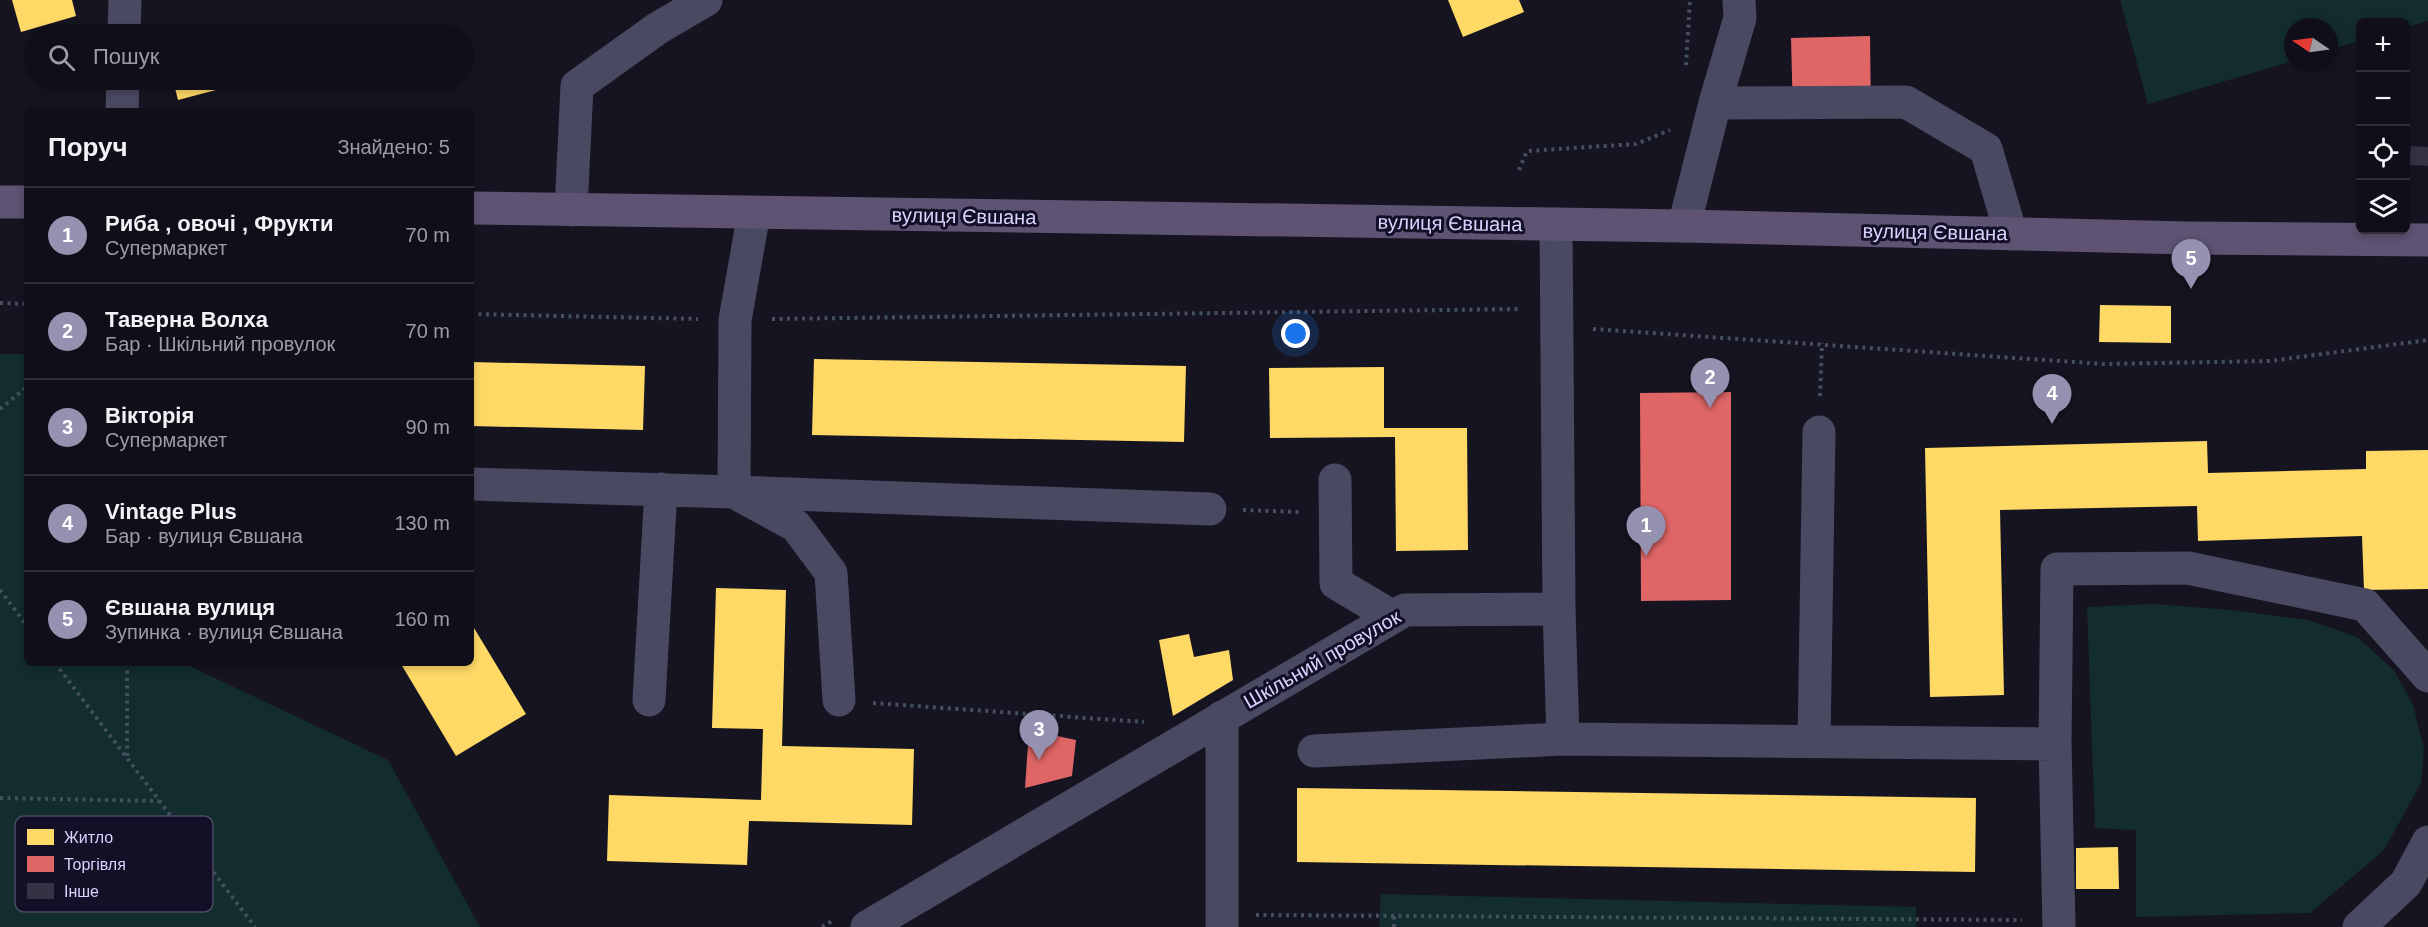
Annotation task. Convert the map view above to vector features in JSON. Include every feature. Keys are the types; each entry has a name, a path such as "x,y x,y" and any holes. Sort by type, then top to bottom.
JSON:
{"main road":[{"path":"0,202 24,202"},
{"name":"вулиця Євшана","path":"474,208 1684,226 2011,234 2428,240"}],"street":[{"path":"124,24 125,0"},
{"path":"571,210 577,86 658,28 706,0"},
{"path":"1684,226 1714,103 1740,18 1739,0"},
{"path":"122,108 123,90"},
{"path":"1714,103 1906,102 1986,149 2011,234"},
{"path":"734,492 735,320 754,213"},
{"path":"1556,224 1559,609 1563,739"},
{"path":"1814,741 1819,432"},
{"path":"1335,480 1336,583 1393,617"},
{"path":"474,484 1210,509"},
{"path":"649,700 661,489"},
{"path":"734,492 796,526 831,573 838,700"},
{"path":"2059,923 2055,744 2057,569 2188,568 2365,605 2428,676"},
{"name":"Шкільний провулок","path":"867,927 1405,610 1559,609"},
{"path":"1222,717 1222,921"},
{"path":"1314,751 1563,739 2055,744"},
{"path":"2360,927 2406,883 2428,842"}],"path":[{"path":"1686,68 1690,0"},
{"path":"1519,170 1527,151 1636,144 1673,129"},
{"path":"0,303 24,304"},
{"path":"474,314 735,320 1521,309 1557,326 2103,364 2270,361 2428,340"},
{"path":"1819,432 1822,343"},
{"path":"0,409 24,389"},
{"path":"1210,509 1335,514"},
{"path":"0,590 24,622"},
{"path":"57,666 170,816"},
{"path":"127,666 127,758"},
{"path":"838,700 1151,722"},
{"path":"0,798 159,801"},
{"path":"213,872 255,927"},
{"path":"1222,921 1394,916 2059,923"},
{"path":"1394,916 1394,927"}],"green space":[{"path":"2120,0 2428,0 2428,21 2410,26 2410,18 2356,18 2356,42 2338,47 2338,18 2284,18 2284,64 2148,104"},
{"path":"0,354 24,354 24,666 189,666 388,760 480,927 0,927"},
{"path":"2153,604 2231,610 2308,620 2357,637 2394,670 2413,705 2424,749 2421,783 2384,850 2310,913 2136,917 2136,830 2095,828 2087,607"},
{"path":"1381,894 1916,907 1916,927 1379,927"}],"building: Житло":[{"path":"12,0 72,0 76,16 48,24 24,24 24,31 21,32"},
{"path":"1448,0 1519,0 1524,12 1463,37"},
{"path":"176,90 216,90 178,100"},
{"path":"2100,305 2171,306 2171,343 2099,342"},
{"path":"814,359 1186,366 1184,442 812,435"},
{"path":"474,362 645,366 643,430 474,426"},
{"path":"1384,367 1384,428 1467,428 1468,550 1396,551 1395,437 1270,438 1269,368"},
{"path":"2207,441 2208,473 2366,469 2366,451 2428,450 2428,589 2364,590 2362,536 2198,541 2197,506 2000,510 2004,695 1930,697 1925,448"},
{"path":"716,588 786,590 782,746 914,749 912,825 749,821 747,865 607,861 609,795 761,800 763,729 712,728"},
{"path":"474,628 526,714 456,756 402,666 474,666"},
{"path":"1189,634 1194,657 1229,650 1233,680 1173,716 1159,640"},
{"path":"1297,788 1976,798 1975,872 1297,862"},
{"path":"2118,847 2119,889 2076,889 2076,848"}],"building: Торгівля":[{"path":"1870,36 1871,115 1793,116 1791,38"},
{"path":"1731,392 1731,600 1641,601 1640,393"},
{"path":"1029,730 1076,740 1072,776 1025,788"}],"building: Інше":[{"path":"2411,146 2428,147 2428,166 2410,165"}],"place":[{"name":"Євшана вулиця","path":"2191,289"},
{"name":"Таверна Волха","path":"1710,408"},
{"name":"Vintage Plus","path":"2052,424"},
{"name":"Риба , овочі , Фрукти","path":"1646,556"},
{"name":"Вікторія","path":"1039,760"}]}
